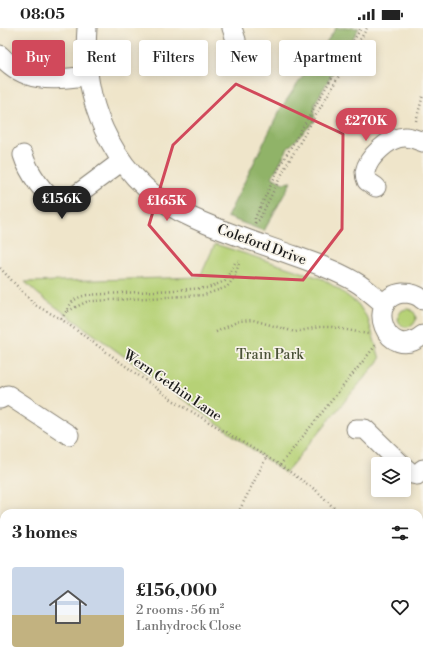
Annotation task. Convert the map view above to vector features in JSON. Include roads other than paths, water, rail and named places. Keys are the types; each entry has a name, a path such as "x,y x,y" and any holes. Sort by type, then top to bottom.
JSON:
{"street":[{"name":"Coleford Drive","path":"87,28 87,40"},
{"path":"0,54 14,69 29,76 58,80 87,76"},
{"name":"Coleford Drive","path":"87,76 94,103 104,130 122,161 133,175 164,202 192,218 326,267 354,281 385,304"},
{"path":"376,187 367,181 365,173 371,159 382,148 394,140 404,137 423,142"},
{"path":"23,155 27,169 53,201 61,204 67,202 122,161"},
{"path":"422,298 413,294 398,294 385,304 381,321 386,332 393,339 401,342 410,342 423,335"},
{"path":"0,399 8,395 69,435"},
{"path":"356,429 365,429 394,457"},
{"path":"411,473 417,475 423,469"}],"park label":[{"name":"Train Park","path":"270,354"}]}
